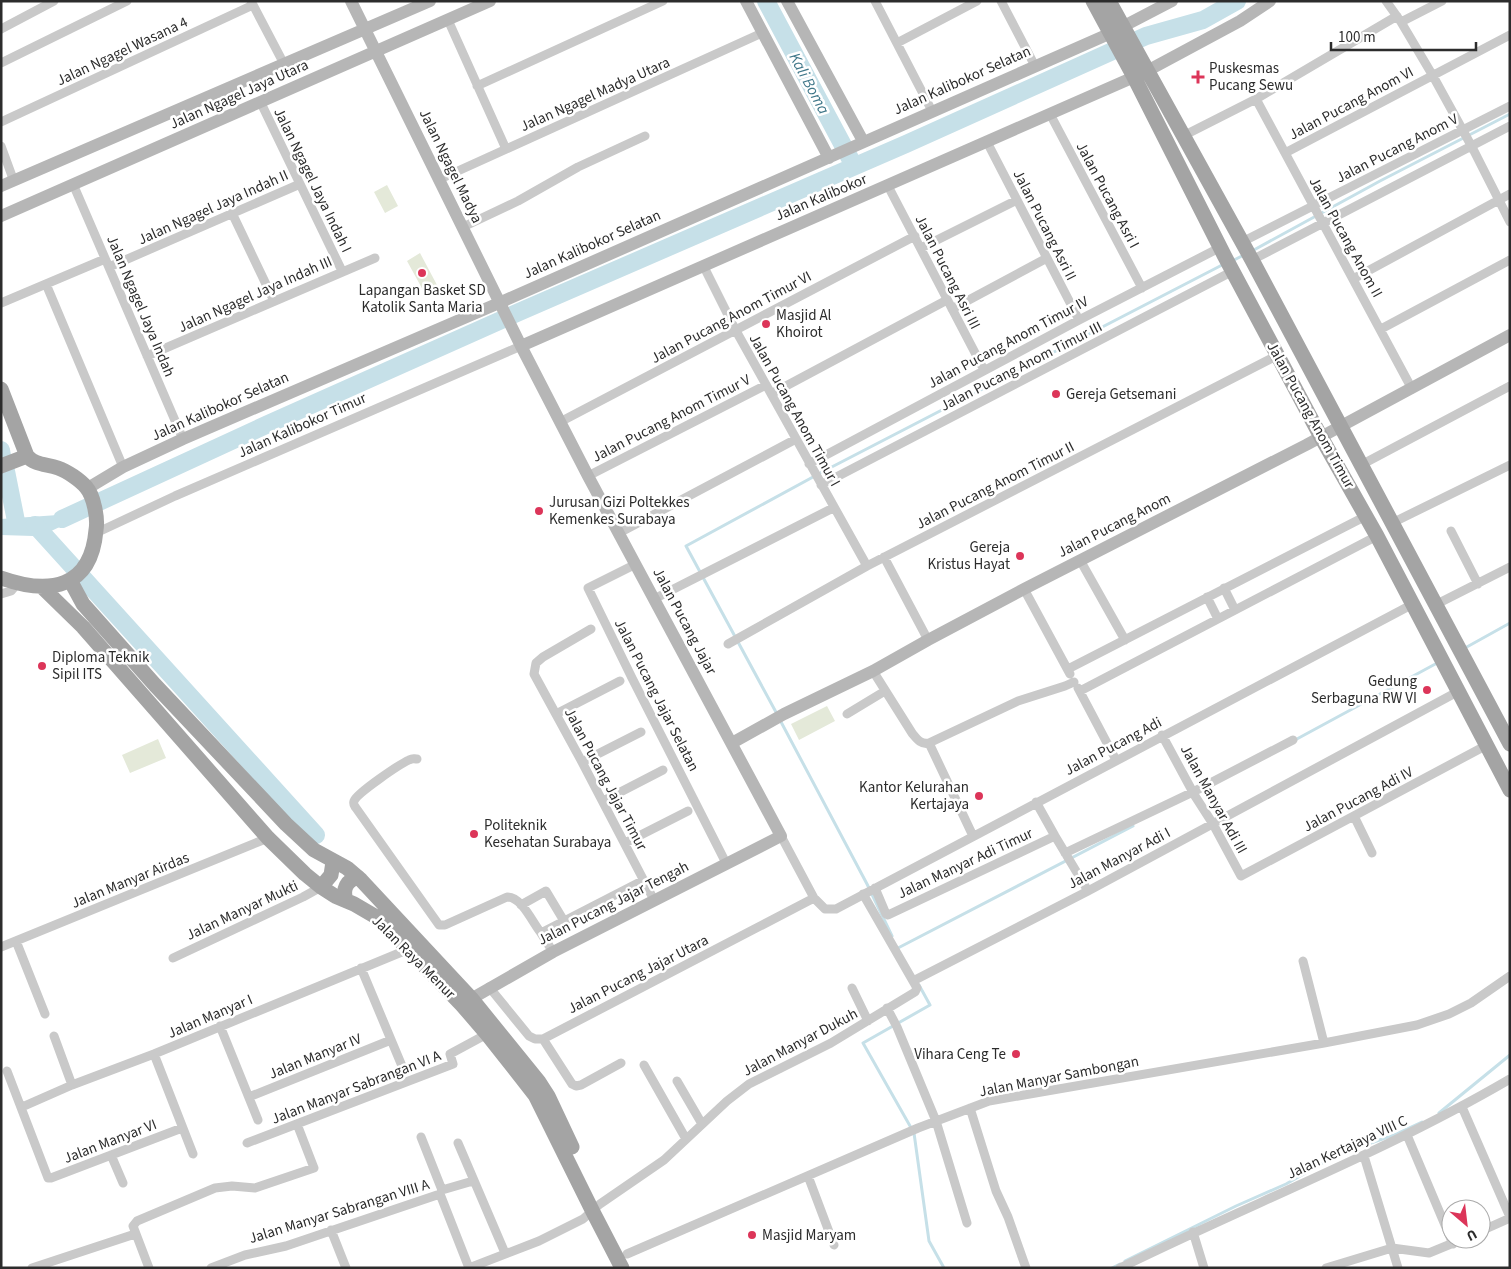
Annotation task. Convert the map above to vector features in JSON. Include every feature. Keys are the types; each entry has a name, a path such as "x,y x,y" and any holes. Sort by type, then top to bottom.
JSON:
{"main road":[{"path":"1093,1 1118,33"},
{"path":"1109,1 1118,33"},
{"name":"Jalan Pucang Anom Timur","path":"1118,33 1140,74 1188,182 1223,251 1321,437 1377,536 1510,790"},
{"name":"Jalan Pucang Anom Timur","path":"1140,74 1183,136 1247,251 1510,744"},
{"path":"1188,182 1204,174"},
{"path":"1,389 26,456 39,464 63,470 88,490 96,514 94,549 76,575 58,585 43,588 17,584 1,578"},
{"path":"1,466 26,456"},
{"name":"Jalan Raya Menur","path":"76,575 74,592 155,685 298,836 314,850 342,865 358,877 544,1089 596,1208"},
{"name":"Jalan Raya Menur","path":"43,588 83,627 268,838 305,874 321,886 335,896 378,918 466,1001 486,1034 535,1094 596,1208 628,1263"},
{"path":"199,759 213,745"},
{"path":"211,771 224,758"},
{"path":"321,886 331,875 334,862"},
{"path":"346,900 344,895 346,886 351,880 358,877"}],"street":[{"path":"1,29 54,1"},
{"path":"1,63 127,1"},
{"name":"Jalan Ngagel Madya","path":"351,1 521,346"},
{"name":"Jalan Ngagel Jaya Utara","path":"6,184 430,1"},
{"name":"Jalan Ngagel Jaya Utara","path":"1,216 490,1"},
{"path":"477,86 663,1"},
{"path":"746,1 831,157"},
{"path":"787,1 860,143"},
{"path":"875,1 929,106"},
{"path":"897,43 976,1"},
{"path":"1001,1 1035,66"},
{"name":"Jalan Kalibokor Selatan","path":"88,490 123,467 183,439 502,308 831,157 929,106 1118,33 1172,1"},
{"name":"Jalan Kalibokor","path":"521,346 1140,74 1240,21 1270,1"},
{"path":"1400,1 1389,4 1433,76 1510,222"},
{"path":"1183,136 1256,99 1399,19 1442,1"},
{"path":"252,3 284,64"},
{"name":"Jalan Ngagel Wasana 4","path":"1,122 252,3"},
{"path":"448,20 506,149"},
{"name":"Jalan Ngagel Madya Utara","path":"438,180 762,33"},
{"name":"Jalan Pucang Anom VI","path":"1285,153 1510,35"},
{"name":"Jalan Pucang Anom II","path":"1256,99 1412,388"},
{"name":"Jalan Ngagel Jaya Indah I","path":"260,102 342,271"},
{"name":"Jalan Pucang Anom V","path":"1247,251 1322,222 1466,138 1510,106"},
{"name":"Jalan Pucang Asri I","path":"1050,114 1142,288"},
{"name":"Jalan Pucang Anom V","path":"1247,251 1315,208 1466,138 1510,126"},
{"path":"462,227 518,201 578,167 645,136"},
{"name":"Jalan Pucang Asri II","path":"987,142 1079,320"},
{"path":"1,146 12,176 6,184"},
{"name":"Jalan Ngagel Jaya Indah","path":"73,184 183,439"},
{"name":"Jalan Ngagel Jaya Indah II","path":"1,303 46,284 107,263 300,184"},
{"name":"Jalan Pucang Asri III","path":"888,186 984,370"},
{"path":"1353,279 1510,194"},
{"path":"921,248 1017,200"},
{"path":"232,213 274,301"},
{"name":"Jalan Pucang Anom Timur VI","path":"560,422 915,236"},
{"name":"Jalan Pucang Anom Timur IV","path":"809,464 1079,320 1142,288 1223,251"},
{"name":"Jalan Ngagel Jaya Indah III","path":"147,356 374,258"},
{"path":"952,309 1047,258"},
{"path":"1381,329 1510,260"},
{"name":"Jalan Pucang Anom Timur I","path":"703,266 735,330 867,566"},
{"name":"Jalan Pucang Anom Timur III","path":"820,483 1233,270"},
{"path":"46,284 123,467"},
{"name":"Jalan Pucang Anom Timur V","path":"771,394 948,300"},
{"name":"Jalan Pucang Anom","path":"732,743 784,714 873,671 1024,589 1321,437 1510,336"},
{"name":"Jalan Pucang Jajar","path":"521,346 588,476 814,898 825,909"},
{"name":"Jalan Kalibokor Timur","path":"96,533 202,484 521,346"},
{"name":"Jalan Pucang Anom Timur II","path":"728,644 867,566 1278,355"},
{"name":"Jalan Pucang Anom Timur V","path":"588,476 766,385"},
{"path":"1361,466 1510,386"},
{"path":"619,533 796,439"},
{"path":"1392,523 1510,464"},
{"path":"654,599 833,508"},
{"path":"1068,669 1366,516"},
{"path":"1452,531 1478,584"},
{"path":"1080,691 1377,536"},
{"path":"884,558 928,640"},
{"path":"1080,560 1125,640"},
{"name":"Jalan Pucang Jajar Selatan","path":"636,564 588,588 726,862"},
{"path":"1435,605 1510,567"},
{"path":"1,594 11,591 17,584"},
{"path":"1224,588 1236,610"},
{"path":"1024,589 1116,760"},
{"path":"1207,597 1218,619"},
{"name":"Jalan Pucang Adi","path":"825,909 836,909 1413,604"},
{"name":"Jalan Pucang Jajar Timur","path":"591,629 536,663 534,670 536,679 603,801 654,900"},
{"path":"873,671 884,691 917,739 924,743 929,743 1018,701 1074,682"},
{"path":"556,714 620,681"},
{"path":"847,714 884,691"},
{"name":"Jalan Manyar Adi I","path":"916,980 1088,891 1459,691"},
{"path":"582,762 641,732"},
{"name":"Jalan Manyar Adi III","path":"1162,736 1242,876"},
{"path":"1067,856 1194,794 1293,740"},
{"path":"929,743 973,836"},
{"name":"Jalan Pucang Adi IV","path":"1242,876 1487,745"},
{"path":"417,759 410,760 358,796 354,804 369,827 439,925 445,925 506,897 516,899 553,952"},
{"path":"603,801 663,770"},
{"path":"1036,802 1088,891"},
{"path":"625,843 688,811"},
{"path":"1354,816 1372,853"},
{"name":"Jalan Pucang Jajar Tengah","path":"466,1001 553,952 726,862 781,836"},
{"name":"Jalan Manyar Adi Timur","path":"869,891 886,914 889,914 1055,836"},
{"name":"Jalan Manyar Airdas","path":"1,947 268,838"},
{"path":"541,933 644,880"},
{"name":"Jalan Manyar Mukti","path":"173,958 303,897 321,886"},
{"path":"521,905 546,891 564,921"},
{"path":"869,891 916,980"},
{"name":"Jalan Pucang Jajar Utara","path":"543,1039 814,898"},
{"path":"16,941 45,1014"},
{"name":"Jalan Manyar I","path":"22,1108 72,1085 154,1054 409,949"},
{"path":"1303,961 1324,1043"},
{"path":"361,968 402,1066"},
{"name":"Jalan Manyar Sambongan","path":"628,1263 808,1176 918,1128 989,1101 1417,1025 1449,1014 1472,1003 1510,976"},
{"name":"Jalan Manyar Dukuh","path":"469,1268 539,1241 583,1219 664,1160 748,1084 830,1044 868,1021 889,1011 915,992 916,980"},
{"path":"489,987 529,1036 535,1039 543,1039 572,1084 576,1086 581,1085 622,1063"},
{"path":"852,988 868,1021"},
{"path":"889,1011 936,1121 967,1223"},
{"path":"220,1026 258,1120"},
{"name":"Jalan Manyar Sabrangan VI A","path":"247,1143 453,1064 450,1054 486,1034"},
{"path":"54,1036 72,1085"},
{"name":"Jalan Manyar IV","path":"249,1097 391,1040"},
{"path":"154,1054 193,1154"},
{"path":"644,1065 686,1139"},
{"path":"7,1071 22,1108"},
{"name":"Jalan Kertajaya VIII C","path":"1120,1268 1193,1232 1364,1156 1462,1107 1510,1079"},
{"path":"677,1081 702,1124"},
{"path":"1462,1107 1510,1218 1491,1227"},
{"name":"Jalan Manyar VI","path":"22,1108 48,1177 51,1178 182,1128"},
{"path":"970,1108 996,1191 1008,1217 1026,1268"},
{"path":"149,1268 135,1234 133,1226 137,1221 215,1188 232,1186 255,1188 314,1168 297,1124"},
{"path":"1407,1135 1441,1216"},
{"path":"421,1137 469,1268"},
{"path":"458,1142 505,1253"},
{"path":"111,1155 123,1183"},
{"path":"1364,1156 1398,1268"},
{"path":"808,1176 834,1245"},
{"name":"Jalan Manyar Sabrangan VIII A","path":"211,1268 245,1255 271,1250 473,1181"},
{"path":"330,1230 346,1268"},
{"path":"1193,1232 1204,1268"},
{"path":"33,1268 135,1234"},
{"path":"1326,1268 1392,1248 1429,1254 1441,1249"}],"green space":[{"path":"387,185 398,206 385,213 374,192"},
{"name":"Lapangan Basket SD Katolik Santa Maria","path":"420,253 437,285 424,292 407,261"},
{"path":"827,706 835,721 799,740 791,724"},
{"path":"158,739 166,758 130,773 122,755"}],"water":[{"path":"81,503 87,514 47,533 33,536 1,535 1,519 58,515"}],"waterway":[{"name":"Kali Boma","path":"766,1 853,164"},
{"path":"62,519 519,312 906,144 1146,36 1203,20 1237,1"},
{"path":"1252,251 1380,181 1510,114"},
{"path":"1232,261 1244,255"},
{"path":"777,714 686,546 824,471 1224,264"},
{"path":"1,450 2,456"},
{"path":"6,471 17,526"},
{"path":"35,525 316,835"},
{"path":"1465,648 1510,623"},
{"path":"1295,740 1439,662"},
{"path":"780,720 867,884 892,936"},
{"path":"898,948 1133,826"},
{"path":"919,985 930,1005 863,1043 914,1133 929,1241 944,1268"},
{"path":"1439,1113 1510,1055"},
{"path":"1125,1261 1236,1206 1286,1184 1339,1154 1394,1135 1422,1122"},
{"path":"1112,1268 1120,1264"}],"place":[{"name":"Puskesmas Pucang Sewu","path":"1198,77"},
{"name":"Lapangan Basket SD Katolik Santa Maria","path":"422,273"},
{"name":"Masjid Al Khoirot","path":"766,324"},
{"name":"Gereja Getsemani","path":"1056,394"},
{"name":"Jurusan Gizi Poltekkes Kemenkes Surabaya","path":"539,511"},
{"name":"Gereja Kristus Hayat","path":"1020,556"},
{"name":"Diploma Teknik Sipil ITS","path":"42,666"},
{"name":"Gedung Serbaguna RW VI","path":"1427,690"},
{"name":"Kantor Kelurahan Kertajaya","path":"979,796"},
{"name":"Politeknik Kesehatan Surabaya","path":"474,834"},
{"name":"Vihara Ceng Te","path":"1016,1054"},
{"name":"Masjid Maryam","path":"752,1235"}]}
